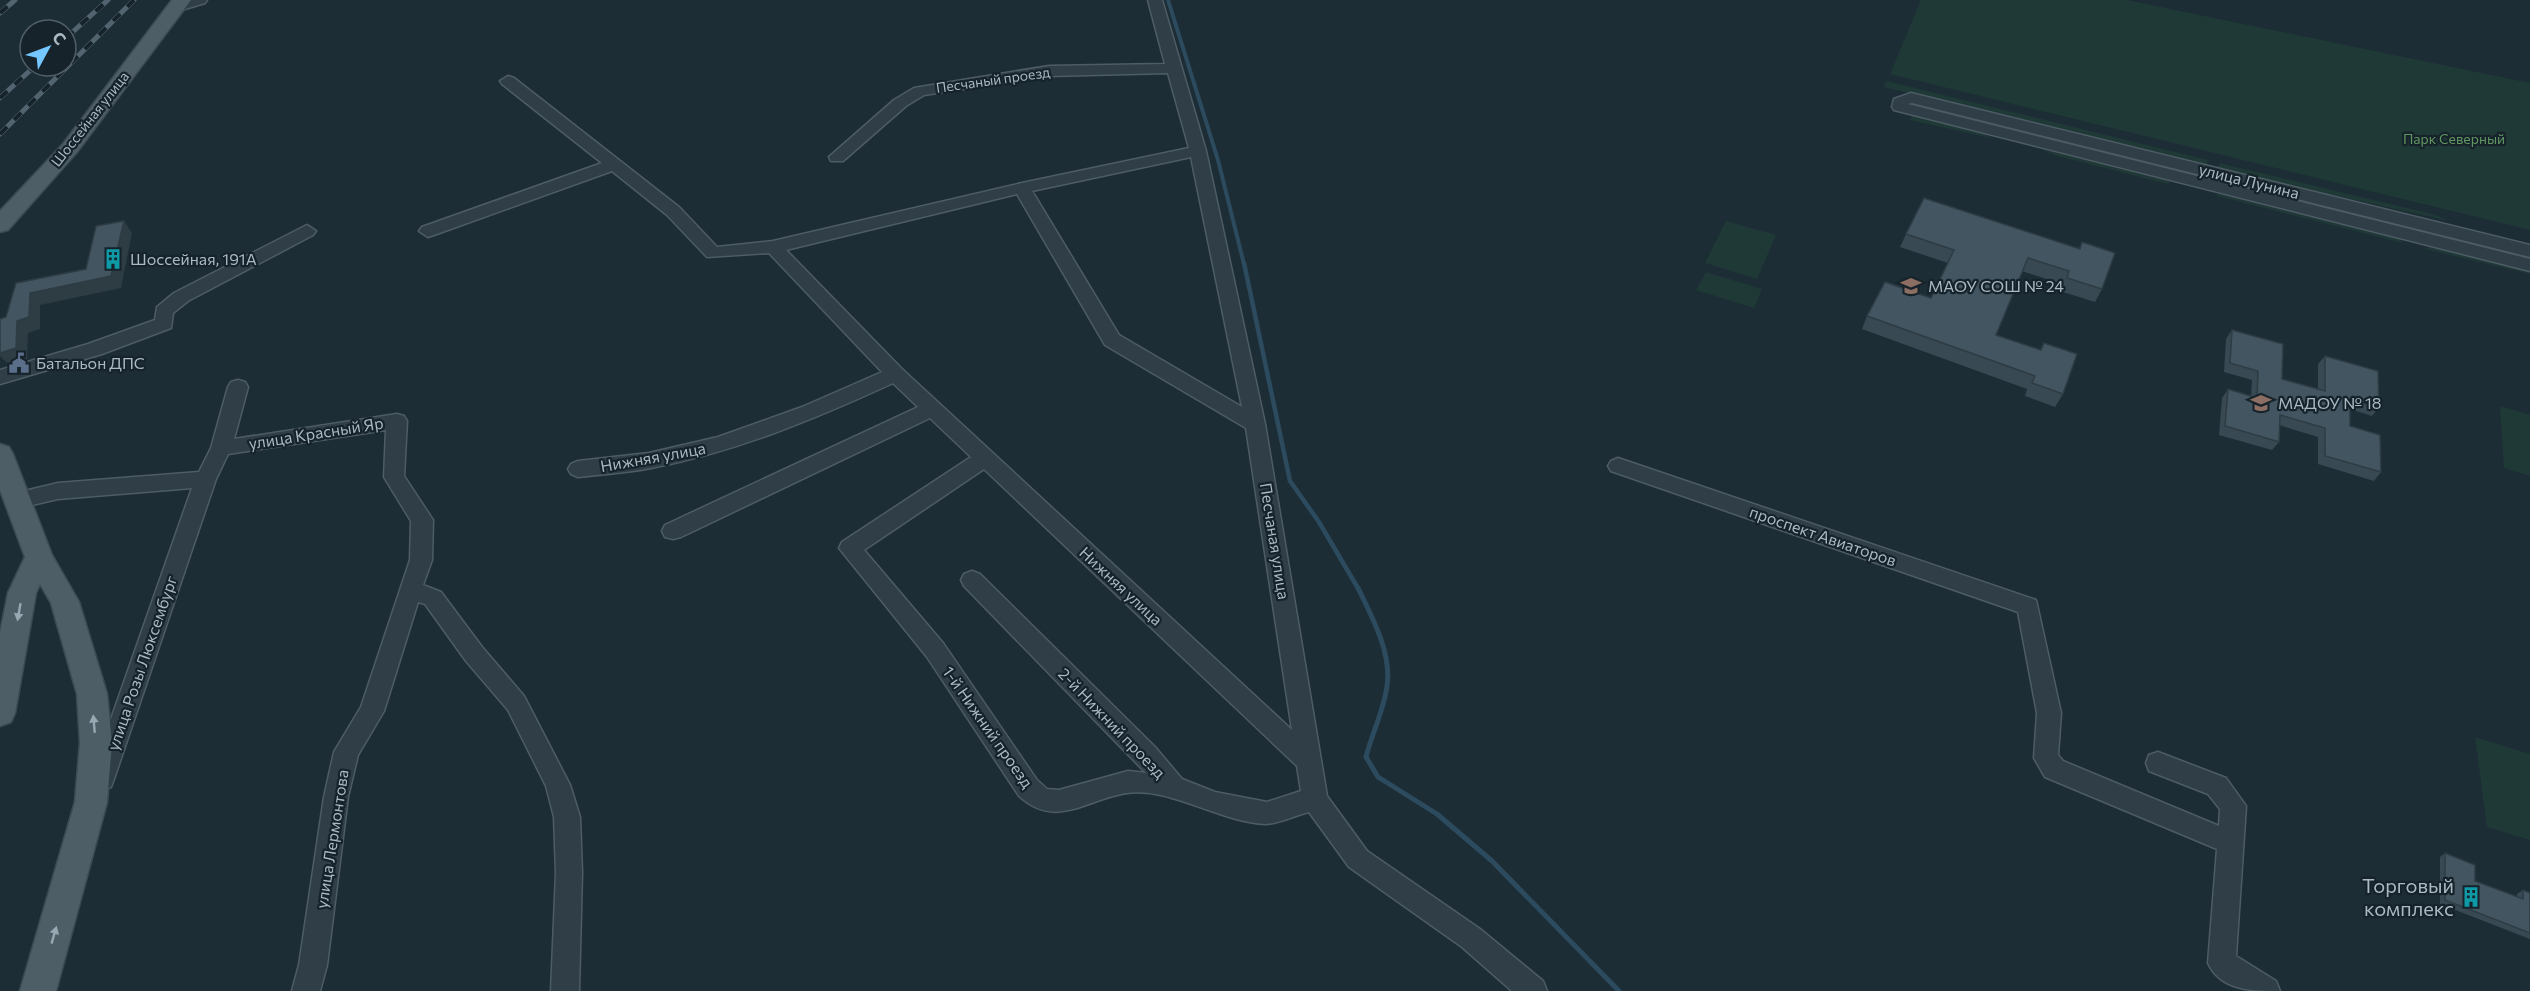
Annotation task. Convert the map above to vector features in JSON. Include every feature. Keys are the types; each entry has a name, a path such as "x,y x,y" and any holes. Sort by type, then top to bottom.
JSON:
{"main road":[{"name":"Шоссейная улица","path":"0,225 70,148 179,4"},
{"name":"улица Розы Люксембург","path":"0,454 39,557 65,602 92,694 96,743 91,802 38,991"},
{"path":"0,713 22,593 39,557"}],"street":[{"name":"Шоссейная улица","path":"179,4 200,0"},
{"name":"Песчаная улица","path":"1155,0 1198,151 1255,424 1298,701 1316,800 1358,859 1471,938 1533,991"},
{"name":"Песчаный проезд","path":"837,157 900,103 920,91 1050,71 1173,68"},
{"path":"508,81 673,211 713,253 773,247 1022,188 1198,151"},
{"path":"1911,98 2185,171 1900,107 1900,102 1911,98"},
{"path":"428,231 615,164"},
{"name":"улица Лунина","path":"2185,171 2530,251"},
{"name":"улица Лунина","path":"2185,171 2530,265"},
{"path":"1022,188 1112,339 1255,424"},
{"path":"0,377 95,349 164,324 164,311 181,297 307,231"},
{"name":"Нижняя улица","path":"773,247 895,374 1311,763"},
{"name":"Нижняя улица","path":"578,469 657,460 717,445 816,411 895,374"},
{"name":"улица Красный Яр","path":"206,479 221,448 238,387"},
{"path":"673,531 763,490 870,434 932,409"},
{"name":"улица Красный Яр","path":"221,448 397,421 394,477 422,520 421,560 410,590"},
{"name":"1-й Нижний проезд","path":"984,459 850,548 935,650 1028,788 1041,800 1059,801 1128,782 1173,787"},
{"name":"проспект Авиаторов","path":"1618,466 2028,606 2049,713 2046,758 2054,769 2231,843"},
{"path":"19,500 58,491 206,479"},
{"name":"улица Розы Люксембург","path":"79,847 206,479"},
{"name":"2-й Нижний проезд","path":"972,580 1146,755 1173,787 1214,803 1267,813 1292,804 1316,800"},
{"path":"410,590 433,598 474,654 516,703 558,785 567,817 569,873 565,991"},
{"name":"улица Лермонтова","path":"306,991 313,965 336,797 346,752 372,711 410,590"},
{"path":"2158,763 2217,786 2233,806 2222,963 2265,991"}],"green space":[{"name":"Парк Северный","path":"1921,0 2127,0 2530,83 2530,230 1890,74"},
{"path":"1886,81 2208,160 2207,166 1884,87"},
{"path":"1912,114 1965,127 1995,139 1910,120"},
{"path":"2042,150 2074,154 2165,178 2170,182 2168,184 2057,156"},
{"path":"2219,163 2436,215 2449,221 2219,169"},
{"path":"2220,179 2530,256 2530,260 2220,183"},
{"path":"2218,190 2396,235 2403,243 2217,196"},
{"path":"1726,221 1776,235 1757,279 1705,263"},
{"path":"2432,245 2530,268 2530,274 2425,249"},
{"path":"1706,272 1762,289 1754,308 1696,290"},
{"path":"2500,406 2530,415 2530,476 2504,468"},
{"path":"2475,737 2530,754 2530,840 2487,827"}],"building":[{"path":"1924,198 2080,249 2082,242 2115,253 2102,289 2067,278 2069,271 2028,258 1996,335 2041,350 2044,343 2077,354 2063,394 2032,383 2035,376 1867,316 1885,282 1931,298 1954,250 1906,234"},
{"path":"124,221 111,276 30,293 29,317 17,321 16,348 0,353 0,319 6,317 16,283 86,269 96,226"},
{"name":"МАДОУ № 18","path":"2232,330 2283,344 2282,379 2325,391 2325,356 2378,371 2379,407 2350,399 2350,426 2380,435 2381,472 2325,456 2325,428 2280,415 2279,442 2225,426 2228,389 2257,398 2258,371 2230,363"},
{"name":"Торговый комплекс","path":"2445,853 2475,865 2475,881 2523,899 2523,890 2530,893 2530,933 2445,900"}],"waterway":[{"path":"1168,0 1218,160 1244,264"},
{"path":"1244,263 1290,481 1319,522 1359,590"},
{"path":"1359,590 1380,636 1387,661 1387,686 1381,713 1366,757 1378,777 1437,814 1492,861 1619,991"}],"railway":[{"path":"0,13 15,0"},
{"path":"78,27 108,0"},
{"path":"0,134 134,0"},
{"path":"0,98 22,78"}],"place":[{"name":"Шоссейная, 191А","path":"113,259"},
{"name":"МАОУ СОШ № 24","path":"1911,286"},
{"name":"Батальон ДПС","path":"19,363"},
{"name":"МАДОУ № 18","path":"2261,403"},
{"name":"Торговый комплекс","path":"2471,897"}]}
